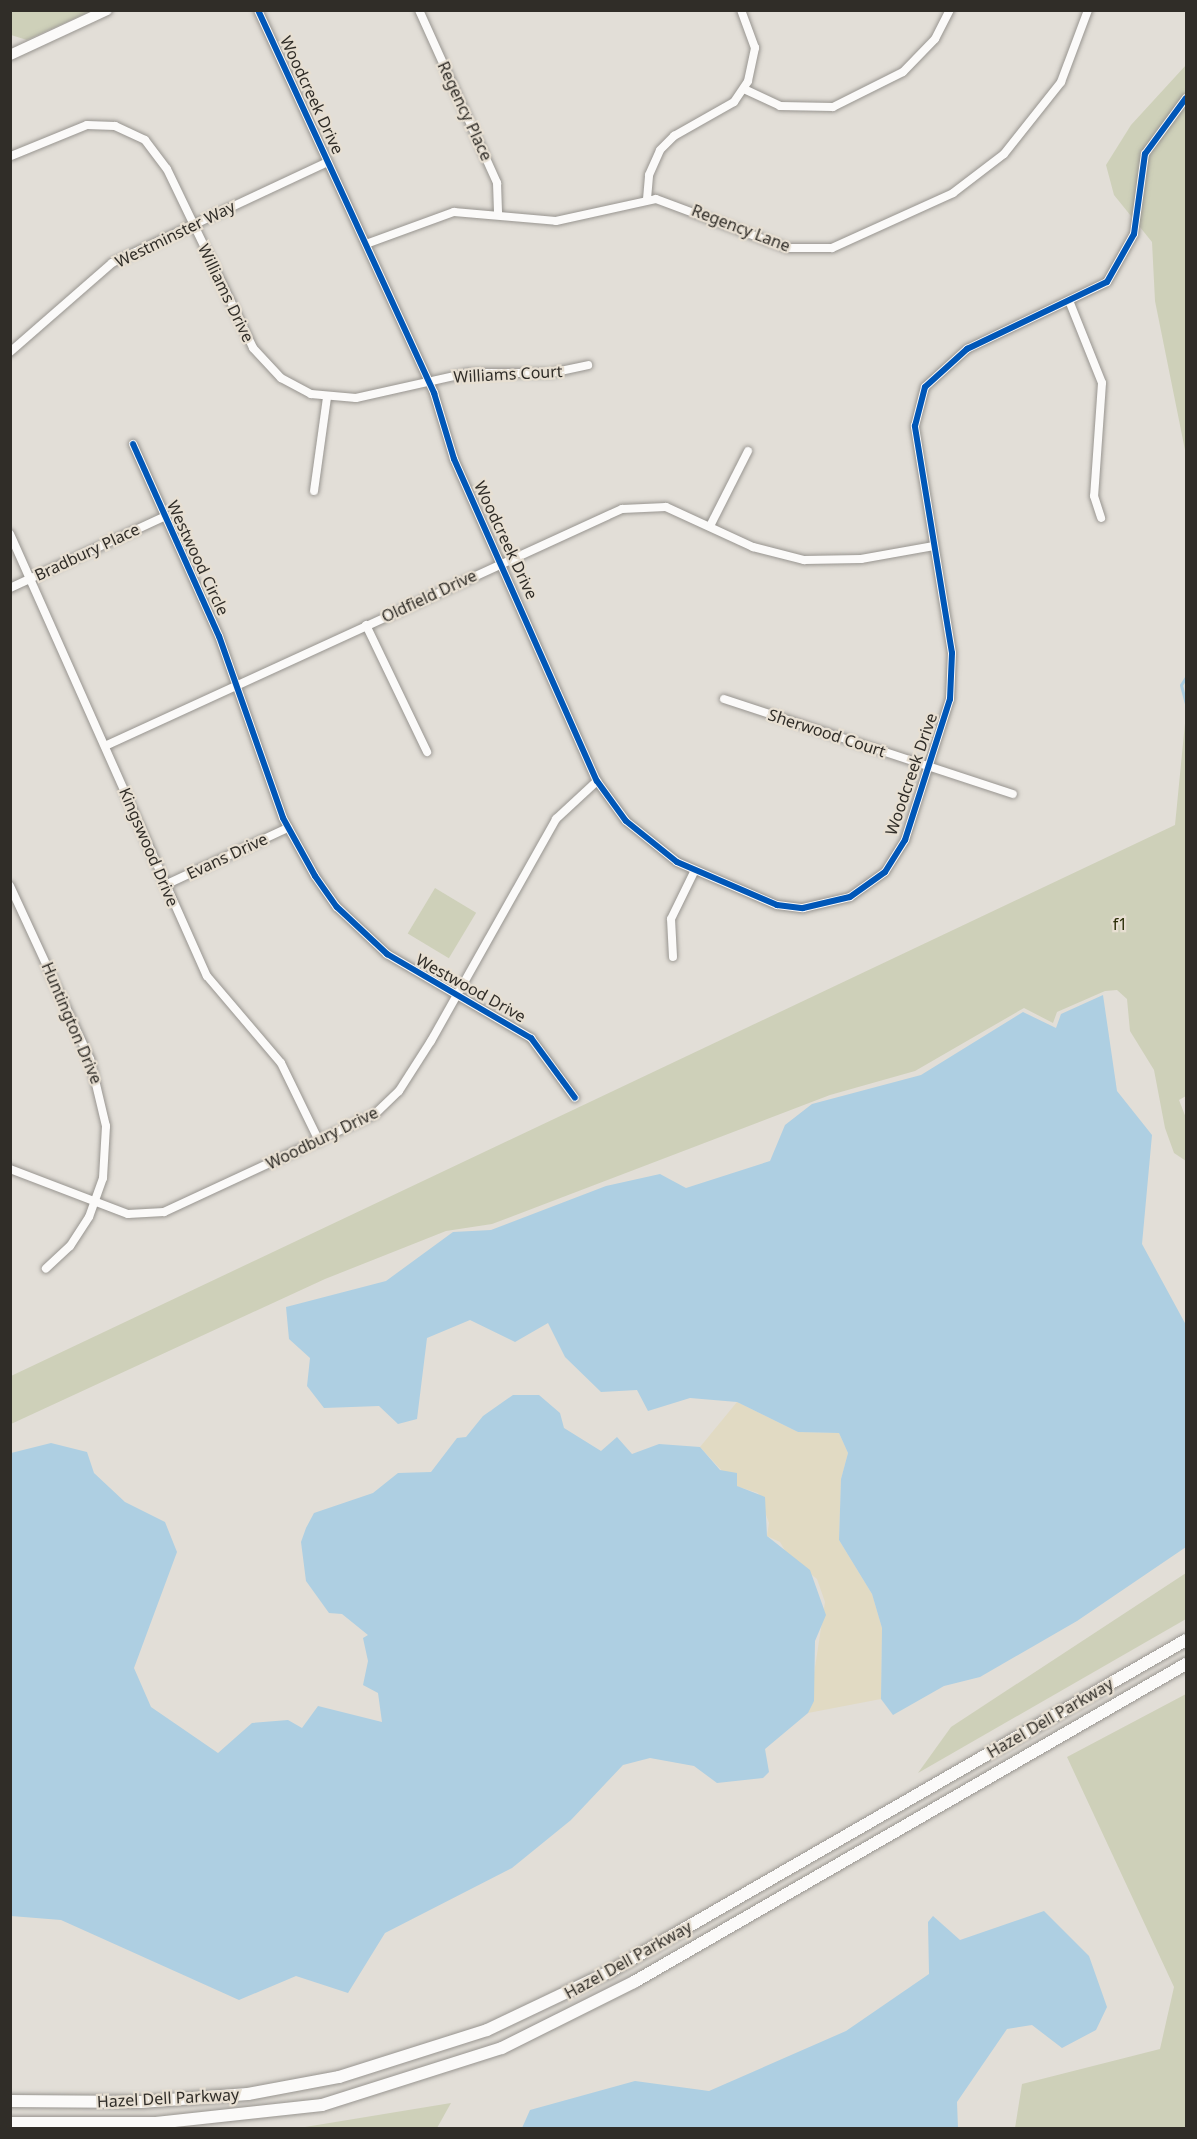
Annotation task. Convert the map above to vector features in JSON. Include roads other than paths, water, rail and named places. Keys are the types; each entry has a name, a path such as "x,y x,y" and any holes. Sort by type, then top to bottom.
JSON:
{"main road":[{"name":"Hazel Dell Parkway","path":"10,2101 141,2102 248,2094 379,2067 497,2026 611,1971 1186,1640"},
{"name":"Hazel Dell Parkway","path":"10,2123 156,2123 322,2105 502,2048 626,1987 1186,1664"}],"street":[{"path":"10,55 107,10"},
{"name":"Woodcreek Drive","path":"258,10 428,381 454,459 597,781 626,821 694,873 777,905 803,908 850,897 885,872 895,857 929,767 950,699 952,653 915,426 925,387 967,349 1070,303 1107,282 1124,258 1134,234 1145,154 1186,98"},
{"name":"Regency Place","path":"419,10 497,183 498,213"},
{"path":"647,199 649,175 660,150 674,136 725,109 744,89 754,48 741,10"},
{"path":"744,89 789,108 833,107 903,72 935,39 950,10"},
{"name":"Regency Lane","path":"366,244 433,215 498,213 556,222 647,199 686,208 787,248 816,250 848,243 953,193 1025,134 1061,82 1088,10"},
{"name":"Williams Drive","path":"11,156 87,125 123,128 157,152 253,348 281,378 327,397 376,395 428,381"},
{"name":"Westminster Way","path":"10,352 112,263 328,162"},
{"path":"1070,303 1102,383 1094,496 1101,518"},
{"name":"Williams Court","path":"428,381 468,373 562,372 588,365"},
{"path":"314,491 327,397"},
{"name":"Westwood Circle","path":"133,444 237,685"},
{"path":"710,526 748,452"},
{"name":"Oldfield Drive","path":"105,746 622,508 666,507 753,547 804,560 861,559 934,546"},
{"name":"Bradbury Place","path":"10,588 164,517"},
{"name":"Kingswood Drive","path":"10,534 207,976 281,1063 319,1141"},
{"path":"366,625 427,752"},
{"name":"Westwood Drive","path":"237,685 288,828 317,880 360,931 413,973 531,1038 575,1098"},
{"name":"Sherwood Court","path":"724,699 1013,794"},
{"name":"Woodbury Drive","path":"10,1169 128,1214 164,1212 319,1141 392,1100 457,996 556,819 597,781"},
{"name":"Evans Drive","path":"165,885 288,828"},
{"path":"673,957 671,920 694,873"},
{"name":"Huntington Drive","path":"10,886 98,1079 107,1152 95,1202 70,1246 46,1268"}],"water":[{"path":"1103,995 1117,1091 1152,1135 1142,1244 1186,1325 1186,1547 1077,1621 980,1677 944,1686 893,1715 881,1699 882,1628 872,1594 839,1540 841,1479 848,1453 839,1433 798,1432 737,1402 690,1398 648,1411 637,1390 601,1392 565,1357 548,1323 515,1342 470,1320 427,1338 417,1419 398,1424 379,1406 324,1408 307,1386 310,1358 289,1339 286,1307 386,1281 453,1232 491,1230 606,1186 660,1174 686,1188 770,1161 785,1125 812,1104 921,1075 1023,1012 1056,1028 1061,1014"},
{"path":"513,1395 539,1395 560,1413 564,1428 601,1451 617,1437 632,1454 659,1444 700,1447 720,1470 737,1473 737,1486 765,1497 767,1536 810,1570 826,1615 815,1641 814,1701 808,1713 765,1749 769,1772 763,1778 717,1783 694,1766 650,1758 623,1765 571,1820 512,1868 385,1933 348,1993 296,1976 239,2000 61,1920 11,1916 11,1453 51,1443 87,1452 94,1473 125,1502 165,1522 177,1552 134,1668 151,1707 218,1753 252,1723 288,1720 302,1728 318,1706 382,1722 378,1693 363,1685 368,1661 363,1638 368,1635 342,1614 329,1613 306,1581 301,1542 306,1528 314,1513 373,1493 398,1473 431,1472 457,1438 466,1437 483,1416"},
{"path":"1044,1911 1089,1956 1107,2007 1096,2030 1062,2048 1032,2025 1007,2029 957,2102 958,2128 522,2128 530,2110 635,2081 709,2091 846,2031 929,1974 928,1922 933,1916 960,1940"}],"waterway":[{"path":"1186,677 1181,685 1186,704"},
{"path":"1186,745 1186,781"}],"park label":[{"name":"f1","path":"1120,924"}]}
